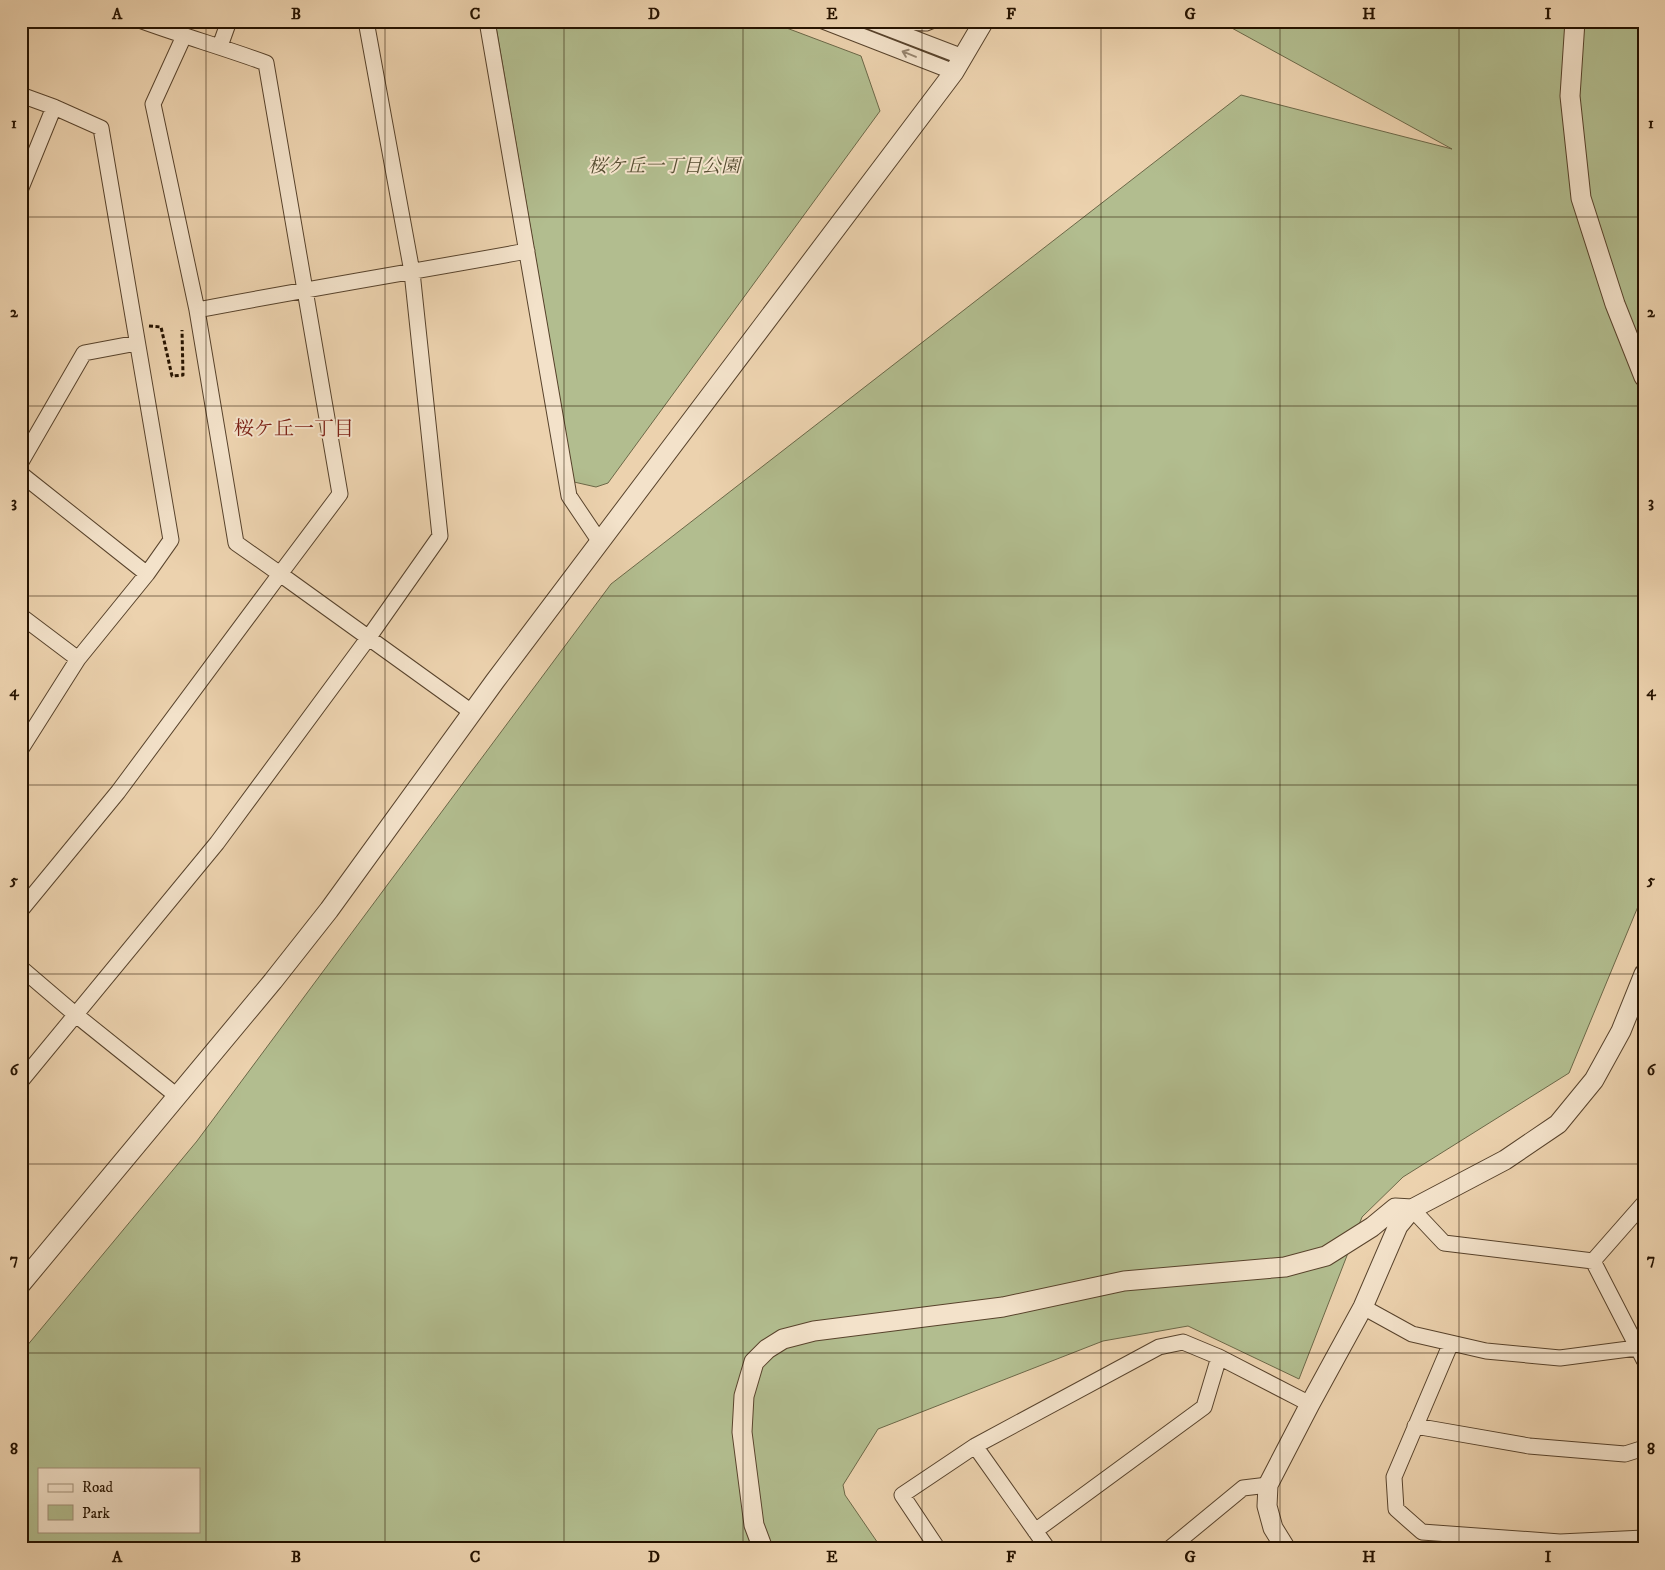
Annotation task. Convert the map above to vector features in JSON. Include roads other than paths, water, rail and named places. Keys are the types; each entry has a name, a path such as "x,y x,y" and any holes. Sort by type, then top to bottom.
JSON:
{"street":[{"path":"21,910 118,792 340,494 266,63 142,21"},
{"path":"220,46 229,21"},
{"path":"21,1081 217,843 369,637 440,536 412,272 366,21"},
{"path":"487,21 569,496 600,542"},
{"path":"823,21 958,64"},
{"path":"869,21 958,64"},
{"path":"885,21 926,23 931,21"},
{"path":"21,1284 329,910 600,542 958,64 984,21"},
{"path":"1575,21 1570,96 1581,198 1615,304 1644,377"},
{"path":"184,36 153,104 197,310 236,543 473,713"},
{"path":"21,95 101,128 171,540 147,574 78,659 21,749"},
{"path":"21,188 54,107"},
{"path":"197,310 305,289 528,251"},
{"path":"21,462 84,353 137,343"},
{"path":"21,474 147,574"},
{"path":"21,616 78,659"},
{"path":"21,968 177,1096"},
{"path":"1286,1549 1273,1528 1267,1506 1268,1485 1363,1307 1398,1226 1412,1209 1505,1160 1558,1124 1594,1080 1621,1031 1644,974"},
{"path":"1593,1261 1644,1203"},
{"path":"763,1549 752,1516 742,1432 744,1396 754,1362 767,1349 783,1339 814,1331 1003,1308 1124,1280 1285,1267 1326,1256 1372,1227 1395,1208 1412,1209 1444,1243 1593,1261"},
{"path":"1363,1307 1412,1334 1486,1351 1560,1358 1642,1352 1593,1261"},
{"path":"938,1549 902,1495 975,1446 1159,1347 1183,1342 1219,1357 1310,1404"},
{"path":"1451,1343 1394,1477 1396,1509 1422,1532 1474,1542 1560,1542 1644,1538"},
{"path":"1035,1531 1204,1407 1219,1357"},
{"path":"1415,1426 1529,1446 1625,1454 1644,1448"},
{"path":"975,1446 1048,1549"},
{"path":"1168,1549 1243,1488 1268,1485"}],"district":[{"name":"桜ケ丘一丁目","path":"294,428"}],"park label":[{"name":"桜ケ丘一丁目公園","path":"664,165"}]}
